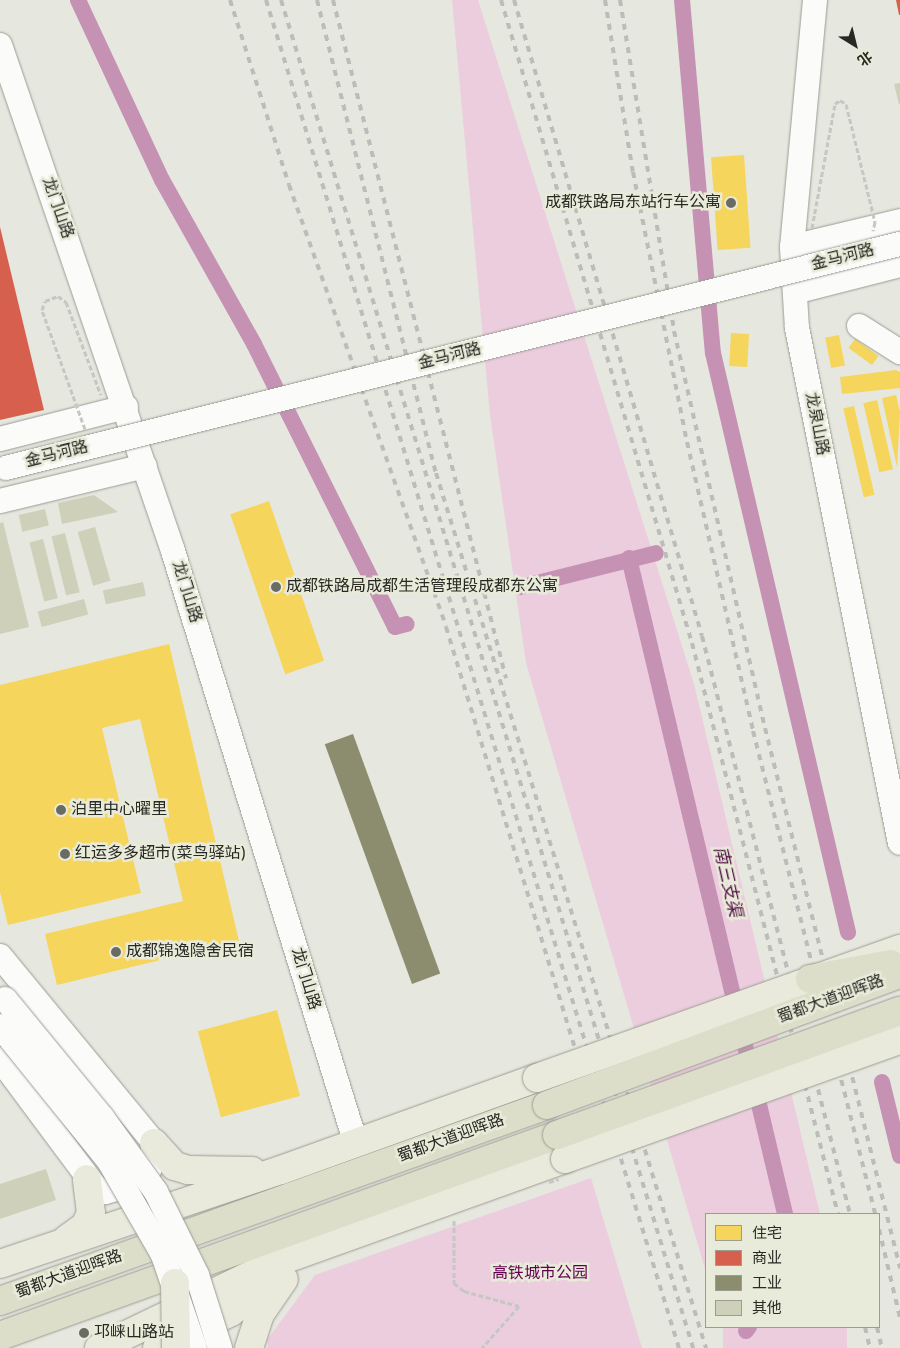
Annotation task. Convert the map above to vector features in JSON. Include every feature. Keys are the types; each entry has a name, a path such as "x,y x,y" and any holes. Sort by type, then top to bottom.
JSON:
{"highway":[{"path":"810,978 900,962"},
{"name":"蜀都大道迎晖路","path":"6,1297 547,1105 900,974"},
{"name":"蜀都大道迎晖路","path":"0,1336 561,1147 900,1011"}],"main road":[{"name":"蜀都大道迎晖路","path":"0,1264 66,1240 356,1144 810,978 900,949"},
{"path":"157,1348 230,1312 296,1260 561,1147 897,1040"},
{"path":"154,1143 176,1166 188,1170 281,1170"},
{"path":"66,1240 85,1226 91,1213 87,1179"},
{"path":"99,1348 280,1261 377,1225"},
{"path":"247,1343 296,1260"},
{"path":"175,1283 176,1348"}],"street":[{"name":"龙泉山路","path":"816,0 792,247 797,328 900,842"},
{"name":"龙门山路","path":"0,47 126,407 356,1144"},
{"path":"792,247 900,221"},
{"name":"金马河路","path":"3,469 900,244"},
{"path":"795,292 900,265"},
{"path":"860,326 900,352"},
{"path":"0,439 126,407"},
{"path":"0,501 145,466"},
{"path":"0,956 154,1143 154,1160 140,1179 105,1192 87,1179 46,1116 0,1059"},
{"path":"3,996 102,1117 156,1192 197,1275 220,1348"},
{"path":"0,1026 109,1162 175,1283 195,1348"},
{"path":"0,1345 50,1318"}],"path":[{"path":"812,228 834,104 840,100 846,104 875,222 871,238"},
{"path":"88,434 42,310 45,301 58,296 66,302 101,395"},
{"path":"454,1216 454,1283 464,1291 519,1306 482,1348"}],"green space":[{"path":"452,0 478,0 694,684 820,1213 705,1213 705,1269 526,663 490,415"},
{"name":"高铁城市公园","path":"591,1178 642,1348 268,1348 267,1340 315,1275"},
{"path":"723,1328 847,1328 847,1348 723,1348"}],"building: 住宅":[{"name":"成都铁路局东站行车公寓","path":"744,155 750,248 718,250 711,157"},
{"path":"731,333 749,334 747,367 729,366"},
{"path":"839,335 845,365 831,368 825,338"},
{"path":"855,339 878,356 872,365 849,348"},
{"path":"896,370 900,372 900,388 842,394 840,377"},
{"path":"896,395 900,412 897,467 882,398"},
{"path":"877,400 893,469 879,472 863,403"},
{"path":"854,406 874,495 864,497 843,408"},
{"name":"成都铁路局成都生活管理段成都东公寓","path":"269,501 324,661 285,674 230,514"},
{"name":"泊里中心曜里","path":"169,644 239,941 57,985 45,934 183,901 140,719 102,728 141,893 8,925 0,892 0,685"},
{"path":"277,1010 300,1096 221,1117 198,1031"}],"building: 商业":[{"path":"896,0 900,0 900,15 899,15"},
{"path":"0,227 44,410 0,420"}],"building: 工业":[{"path":"353,734 440,974 412,984 325,744"}],"building: 其他":[{"path":"900,83 900,104 899,104 894,84"},
{"path":"94,495 118,512 62,524 58,503"},
{"path":"45,509 49,526 23,532 19,515"},
{"path":"3,522 29,627 0,634 0,523"},
{"path":"95,527 110,581 93,586 78,532"},
{"path":"65,533 80,592 66,596 51,536"},
{"path":"43,539 58,598 44,602 29,542"},
{"path":"143,582 146,596 106,604 103,591"},
{"path":"84,599 88,614 42,627 38,611"},
{"path":"46,1169 56,1200 0,1219 0,1184"}],"waterway":[{"path":"78,0 162,180 254,344 395,627 407,624"},
{"path":"682,0 713,353 848,932"},
{"path":"521,587 656,553"},
{"name":"南三支渠","path":"629,558 785,1213"},
{"path":"882,1082 900,1156"}],"railway":[{"path":"230,0 289,185 446,627 604,1143"},
{"path":"266,0 679,1348"},
{"path":"281,0 693,1348"},
{"path":"317,0 436,473 706,1348"},
{"path":"333,0 506,678"},
{"path":"501,0 692,643 838,1213"},
{"path":"514,0 702,636 850,1213"},
{"path":"605,0 633,172 687,442 753,731 875,1213"},
{"path":"620,0 674,331 765,728 900,1268"},
{"path":"880,1233 900,1318"},
{"path":"865,1328 870,1348"},
{"path":"877,1328 882,1348"}],"place":[{"name":"成都铁路局东站行车公寓","path":"731,203"},
{"name":"成都铁路局成都生活管理段成都东公寓","path":"276,587"},
{"name":"泊里中心曜里","path":"61,810"},
{"name":"红运多多超市(菜鸟驿站)","path":"65,854"},
{"name":"成都锦逸隐舍民宿","path":"116,952"},
{"name":"邛崃山路站","path":"84,1333"}]}
